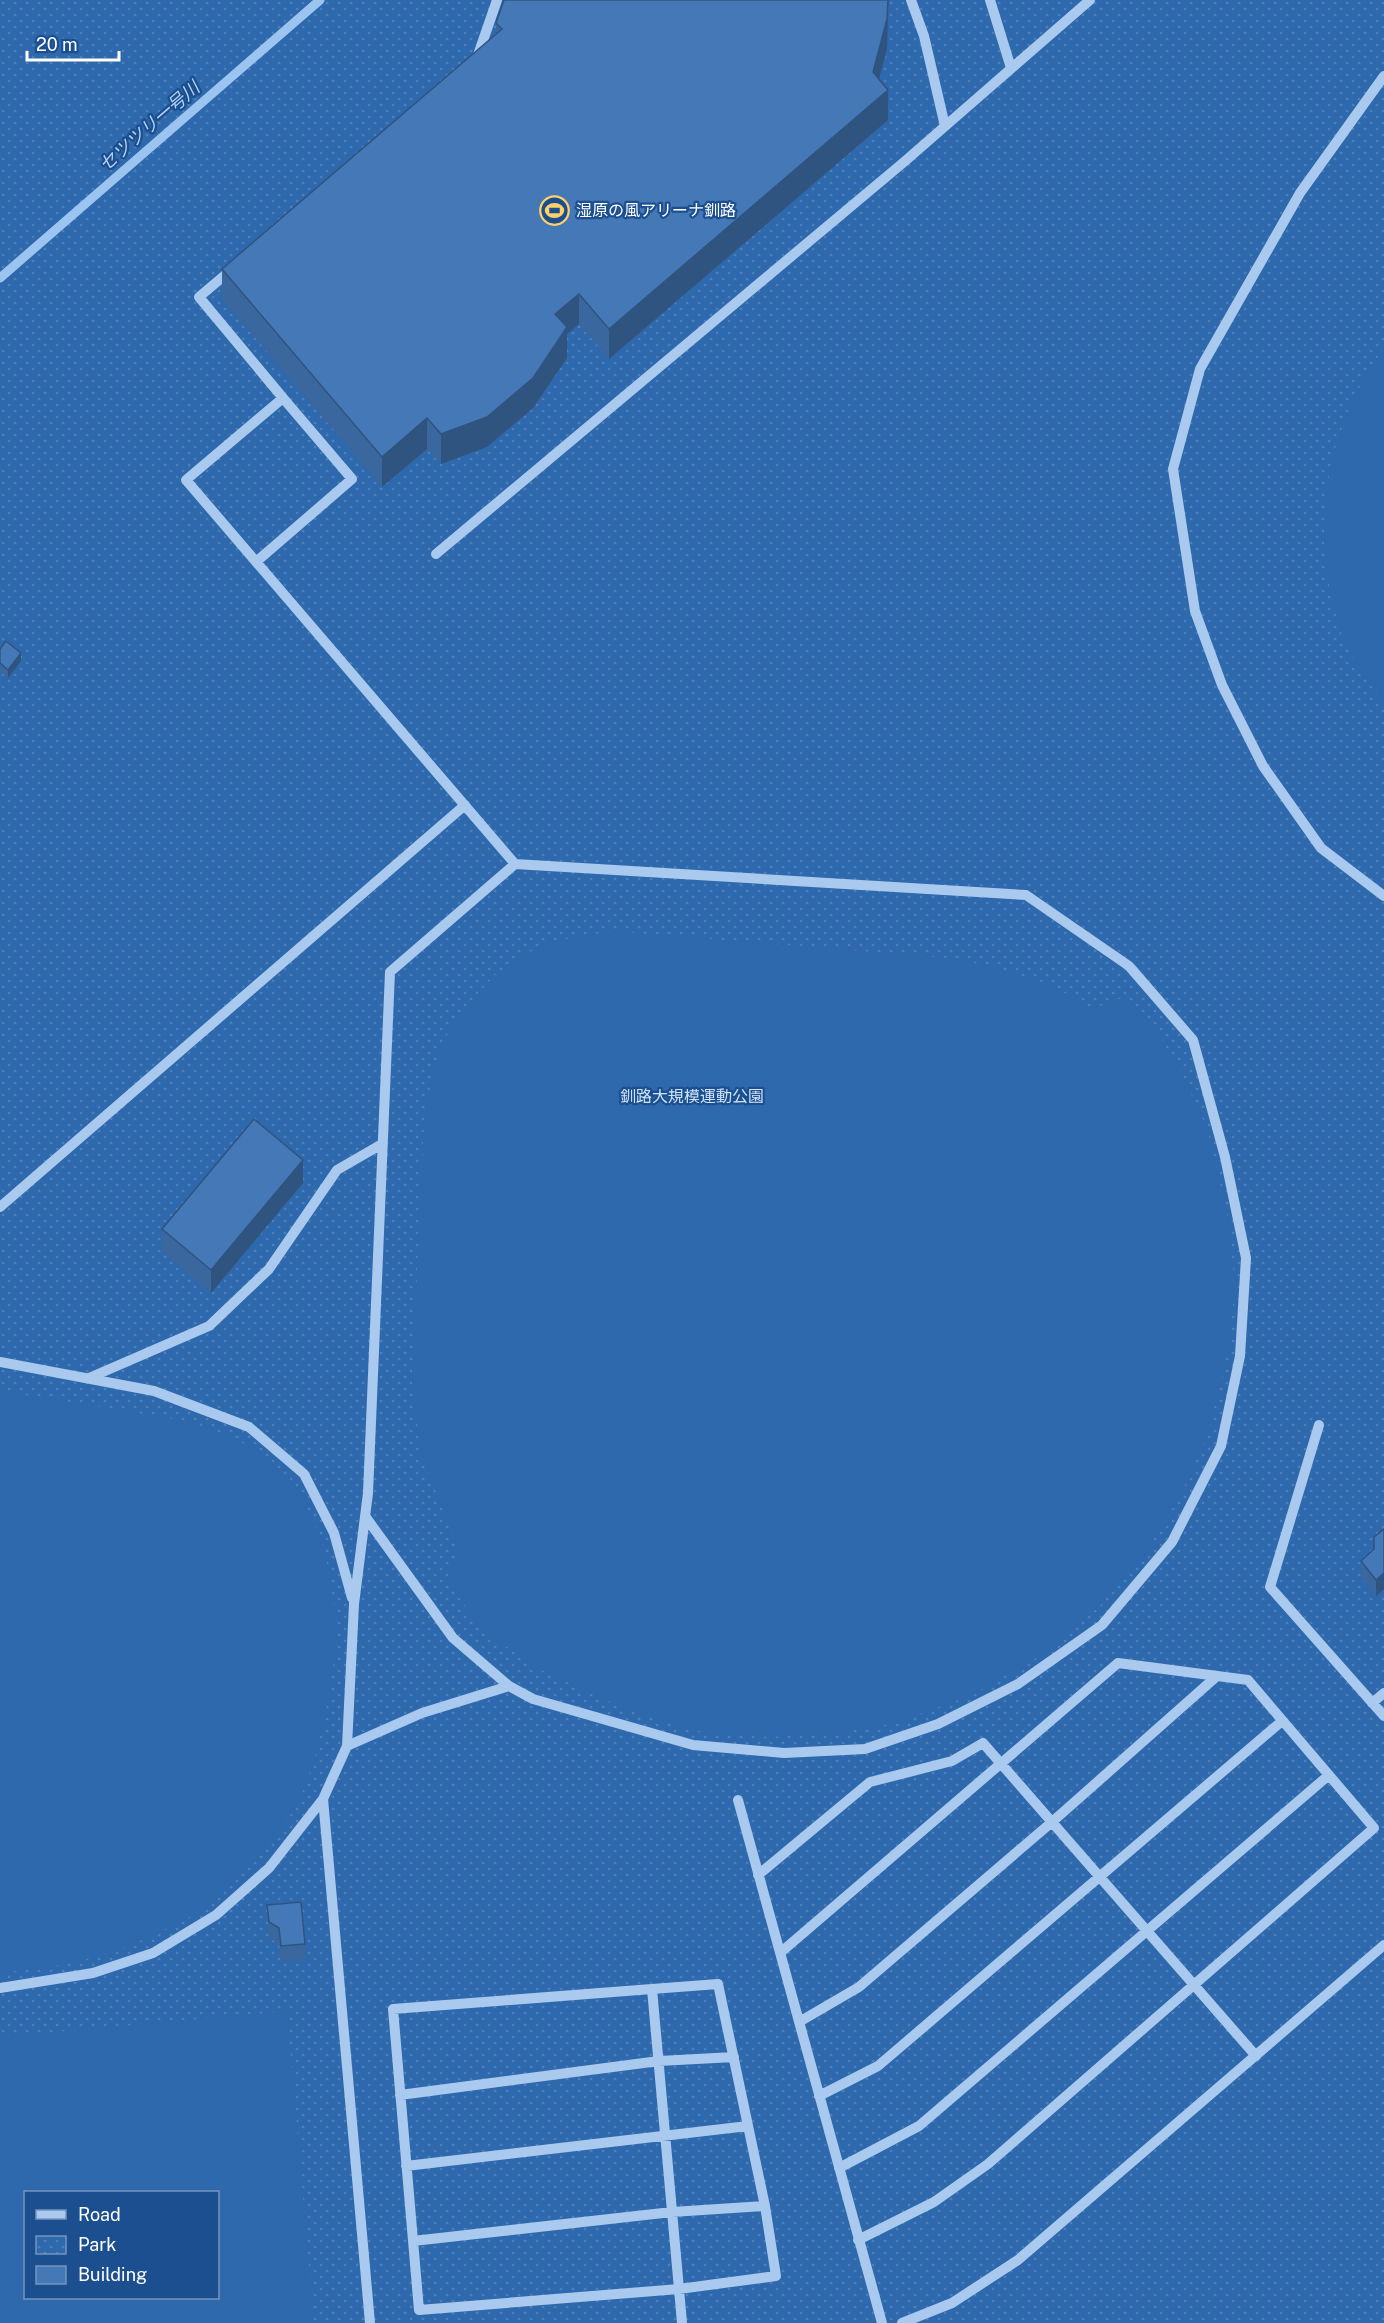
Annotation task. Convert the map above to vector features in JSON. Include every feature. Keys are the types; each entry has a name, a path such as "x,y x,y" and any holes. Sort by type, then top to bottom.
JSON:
{"street":[{"path":"469,64 478,56 497,0"},
{"path":"911,0 924,36 945,126"},
{"path":"990,0 1011,68"},
{"path":"436,554 903,162 1090,0"},
{"path":"1384,76 1300,193 1200,369 1173,469 1196,611 1227,695 1263,766 1321,848 1384,896"},
{"path":"244,258 199,297 352,479 256,562"},
{"path":"283,398 186,480 515,864"},
{"path":"0,1207 465,805"},
{"path":"0,1988 93,1973 153,1953 216,1915 269,1868 323,1799 347,1746 354,1604 365,1516 390,972 515,864 1026,895 1128,966 1193,1040 1225,1156 1246,1258 1240,1356 1221,1446 1172,1542 1102,1625 1018,1684 938,1724 865,1749 784,1752 693,1745 533,1699 509,1686 453,1638 365,1516"},
{"path":"88,1378 209,1326 269,1269 338,1170 382,1144"},
{"path":"0,1362 154,1391 249,1427 304,1474 334,1533 354,1604"},
{"path":"1319,1425 1270,1587 1384,1716"},
{"path":"780,1953 1118,1663 1248,1680 1374,1828 988,2164 934,2202 858,2240"},
{"path":"799,2022 859,1987 1052,1822 1217,1676"},
{"path":"347,1746 422,1713 509,1686"},
{"path":"1372,1703 1384,1693"},
{"path":"819,2096 878,2066 1282,1721"},
{"path":"758,1875 870,1782 952,1761 983,1743 1256,2056"},
{"path":"839,2168 919,2126 1329,1775"},
{"path":"323,1799 370,2323"},
{"path":"738,1800 882,2323"},
{"path":"902,2323 952,2303 1018,2260 1384,1946"},
{"path":"718,1984 734,2057 765,2206 776,2276 679,2289 419,2310 393,2009 718,1984"},
{"path":"652,1989 682,2323"},
{"path":"400,2094 658,2061 734,2057"},
{"path":"406,2166 748,2126"},
{"path":"413,2241 672,2212 765,2206"}],"green space":[{"name":"釧路大規模運動公園","path":"0,0 1384,0 1384,2323 0,2323"},
{"path":"1384,348 1384,703 1356,664 1342,635 1327,573 1324,539 1325,505 1338,439 1365,377"},
{"path":"612,931 961,959 1042,982 1071,996 1088,1010 1125,997 1148,1019 1178,1066 1207,1128 1228,1217 1235,1287 1227,1356 1207,1436 1182,1492 1148,1549 1099,1607 1043,1654 968,1697 891,1724 831,1734 767,1737 699,1731 640,1715 535,1667 486,1632 446,1582 458,1548 421,1455 412,1382 424,1123 431,1079 443,1041 466,1006 494,976 519,957 550,942"},
{"path":"0,1391 192,1423 228,1436 262,1455 278,1468 302,1498 318,1533 332,1590 335,1648 325,1717 316,1754 298,1802 284,1824 255,1858 215,1898 194,1914 154,1935 111,1952 45,1968 0,1972"},
{"path":"287,2011 314,2323 0,2323 0,2037"}],"building":[{"name":"湿原の風アリーナ釧路","path":"504,0 888,0 887,19 873,72 888,90 609,329 579,294 555,314 567,327 533,378 487,417 441,434 427,418 382,457 222,269 502,29 496,23"},
{"path":"6,641 21,653 8,670 0,663 0,649"},
{"path":"254,1119 303,1160 211,1270 162,1229"},
{"path":"1384,1529 1384,1573 1376,1580 1361,1561 1374,1549 1374,1537"},
{"path":"301,1902 305,1944 281,1946 279,1928 269,1922 267,1905"}],"waterway":[{"name":"セツツリ一号川","path":"0,278 320,0"}],"place":[{"name":"湿原の風アリーナ釧路","path":"555,210"}]}
